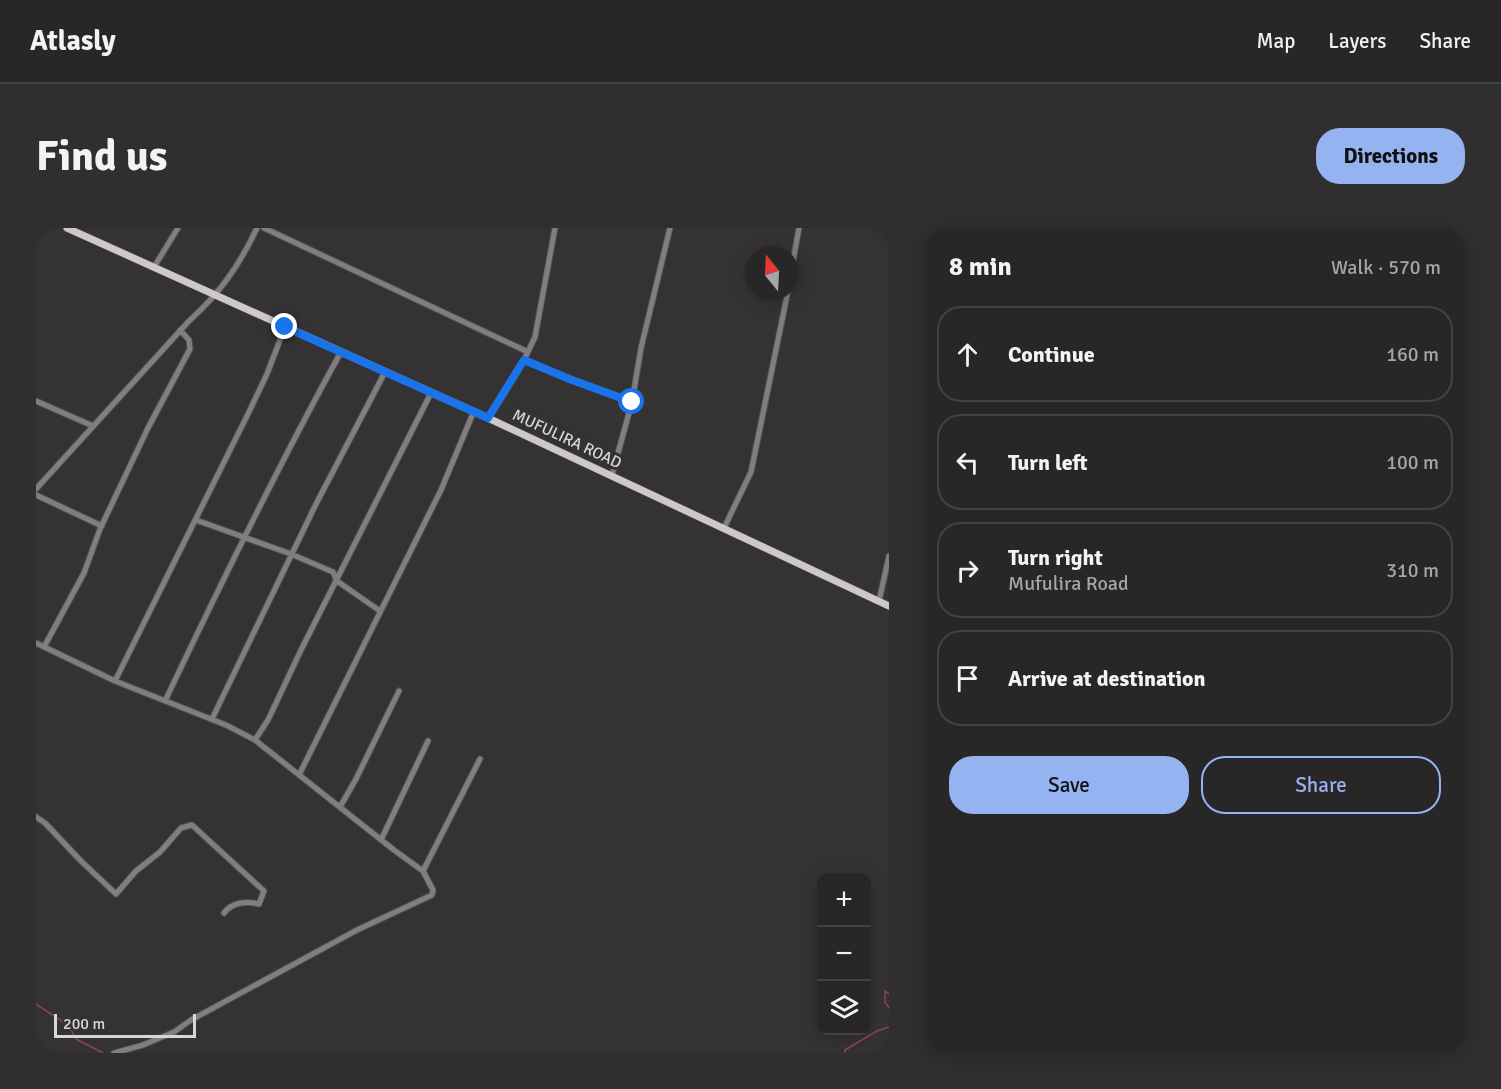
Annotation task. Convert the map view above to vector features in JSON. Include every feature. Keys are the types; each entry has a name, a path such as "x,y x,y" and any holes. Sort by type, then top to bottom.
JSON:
{"main road":[{"name":"MUFULIRA ROAD","path":"72,229 474,411 889,606"}],"street":[{"path":"154,267 178,228"},
{"path":"36,489 180,330 216,296 234,271 257,228"},
{"path":"264,228 528,352"},
{"path":"488,418 524,360 535,337 555,228"},
{"path":"612,475 632,402 641,348 670,228"},
{"path":"796,246 799,228"},
{"path":"724,528 751,472 786,300"},
{"path":"115,681 267,374 285,327"},
{"path":"44,647 84,573 102,526 148,428 190,349 189,340 180,330"},
{"path":"165,701 293,438 341,352"},
{"path":"524,360 632,402"},
{"path":"212,719 291,554 385,372"},
{"path":"255,740 268,720 431,393"},
{"path":"36,401 93,426"},
{"path":"300,775 441,490 474,411"},
{"path":"36,495 102,526"},
{"path":"196,520 291,554 333,572 337,581 380,611"},
{"path":"879,601 889,556"},
{"path":"36,643 115,681 212,719 255,740 423,871 433,890 432,895 357,930 191,1020 174,1032 143,1045 114,1053"},
{"path":"340,807 399,691"},
{"path":"381,840 428,741"},
{"path":"423,871 480,759"},
{"path":"36,817 45,823 116,894 136,871 159,852 181,828 192,825 264,891 259,904 239,903 229,906 224,913"}],"waterway":[{"path":"889,994 885,991 885,1002 889,1008"},
{"path":"36,1004 69,1026 76,1039 103,1053"},
{"path":"845,1053 845,1050 877,1031 889,1027"}],"route":[{"path":"285,327 488,418 524,360 632,402"}]}
